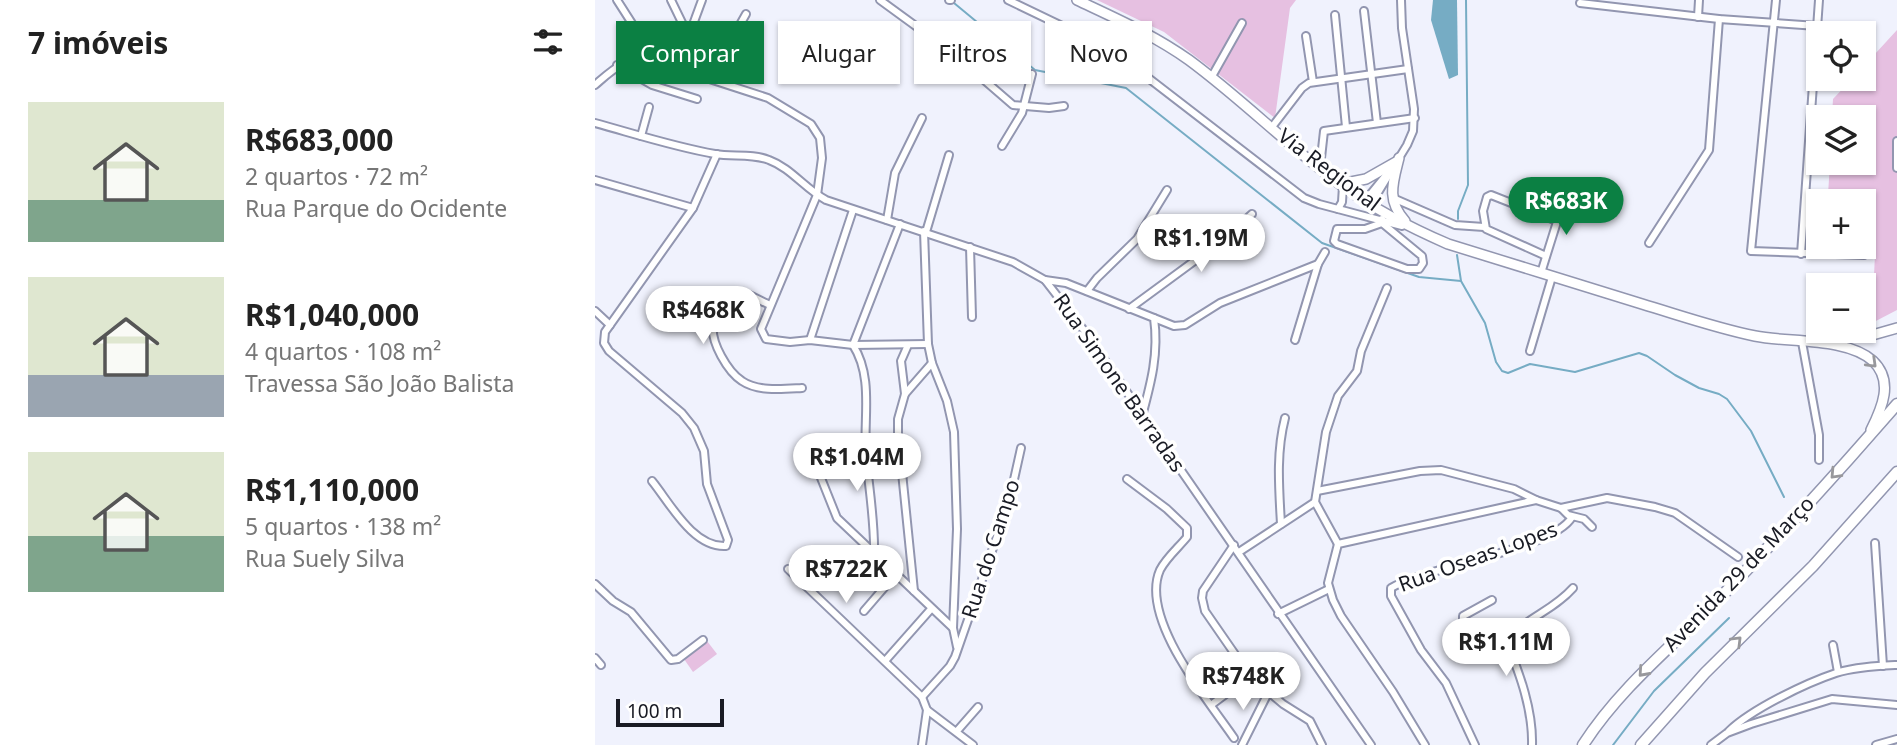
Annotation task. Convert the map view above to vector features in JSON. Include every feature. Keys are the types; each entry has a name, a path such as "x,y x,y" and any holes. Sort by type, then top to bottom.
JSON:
{"main road":[{"name":"Via Regional","path":"1077,0 1156,39 1211,78 1342,185 1414,229 1448,244 1730,331 1853,349 1864,355 1881,371 1884,383 1884,400 1866,439"},
{"path":"1342,185 1366,179 1395,163"},
{"path":"1395,163 1394,207 1414,229"},
{"name":"Via Regional","path":"1805,342 1876,334 1897,328"},
{"name":"Avenida 29 de Março","path":"1583,745 1647,667 1716,601 1897,404"},
{"path":"1641,745 1705,673 1814,566 1897,472"}],"street":[{"path":"617,0 630,21"},
{"path":"671,0 681,21"},
{"path":"694,21 702,0"},
{"path":"880,0 945,47 1013,105 1049,108 1064,106"},
{"path":"1008,0 1112,50 1292,190 1319,204 1414,229"},
{"path":"1368,202 1411,138 1415,118 1402,28 1401,0"},
{"path":"1698,17 1699,0"},
{"path":"1776,0 1751,251 1806,254"},
{"path":"1817,21 1819,0"},
{"path":"1580,3 1698,17 1806,25"},
{"path":"1364,12 1377,123"},
{"path":"741,21 745,14"},
{"path":"1335,15 1346,127"},
{"path":"1650,243 1709,150 1719,19"},
{"path":"1211,78 1241,23"},
{"path":"1306,36 1311,83"},
{"path":"595,85 616,66"},
{"path":"1272,127 1302,88 1311,83 1408,68"},
{"path":"1002,146 1024,107 1032,74"},
{"path":"650,84 697,99"},
{"path":"727,84 768,98 811,124 820,138 817,195 761,329 766,339 853,345 928,344"},
{"path":"1801,254 1812,91"},
{"path":"641,136 649,107"},
{"path":"887,220 895,173 922,118"},
{"path":"1320,167 1324,131 1415,118"},
{"name":"Rua Simone Barradas","path":"595,123 716,154 769,160 785,169 817,195 853,211 1013,262 1045,279 1073,314 1239,552 1278,614 1370,745"},
{"path":"1897,141 1897,168"},
{"path":"652,481 691,531 717,545 726,545 728,540 707,484 704,452 694,428 681,412 610,351 604,337 693,208 716,154"},
{"path":"949,155 925,232 928,344 954,432 957,529 953,628 958,649"},
{"path":"595,180 693,208"},
{"path":"1338,209 1342,202 1342,185"},
{"path":"1087,291 1137,239 1167,190"},
{"path":"1541,273 1566,193"},
{"path":"1484,227 1483,211 1487,197 1491,195 1557,221"},
{"path":"1393,198 1455,225 1484,227 1546,256"},
{"path":"810,340 853,211"},
{"path":"1129,309 1227,237 1252,214"},
{"path":"1382,221 1422,256 1423,263 1419,269 1408,269 1334,241 1337,229 1365,229 1382,221"},
{"path":"853,345 900,224"},
{"path":"970,247 972,317"},
{"path":"1295,340 1318,264 1325,252"},
{"path":"1045,279 1066,283 1174,326 1185,326 1220,303 1318,264"},
{"path":"1530,351 1552,277"},
{"path":"1239,552 1314,502 1326,432 1338,396 1357,371 1361,351 1387,288"},
{"path":"770,305 742,293 732,293 715,319 715,338 728,366 744,383 769,388 802,388"},
{"path":"595,311 610,325"},
{"path":"1142,416 1155,369 1157,339 1154,318"},
{"path":"1805,342 1819,435 1819,460"},
{"path":"853,345 861,358 867,387 864,400 866,454 874,555"},
{"path":"908,345 901,361 905,394 898,419 898,449 914,591"},
{"path":"905,394 932,363"},
{"path":"1281,524 1278,469 1285,418"},
{"path":"817,441 819,473 833,510 844,527 953,628"},
{"name":"Rua do Campo","path":"922,697 950,666 958,649 1009,502 1021,448"},
{"path":"1317,491 1431,469 1441,470 1514,489 1561,508 1572,517 1584,519 1592,527"},
{"path":"1127,479 1187,528 1187,537 1161,568 1157,579 1157,606 1168,639 1234,738"},
{"path":"1561,508 1607,498 1655,507 1675,513 1738,557"},
{"path":"1338,544 1536,500"},
{"path":"1314,502 1338,544 1329,575 1329,589 1341,616 1393,692 1425,745"},
{"name":"Rua Oseas Lopes","path":"1472,744 1446,683 1414,640 1391,596 1391,588 1520,547 1562,528 1572,517"},
{"path":"1875,543 1883,666"},
{"path":"1234,545 1203,591 1205,611 1250,676 1283,704 1310,721 1322,745"},
{"path":"788,569 922,697 927,710 922,745"},
{"path":"864,611 895,575"},
{"path":"595,584 613,601 631,612 671,660 678,659 703,640"},
{"path":"1507,642 1516,629 1549,610 1573,588"},
{"path":"1278,614 1329,589"},
{"path":"1492,600 1464,617 1463,625 1492,640 1507,642"},
{"path":"885,661 931,609"},
{"path":"1507,642 1523,685 1532,729 1532,745"},
{"path":"1833,645 1838,672"},
{"path":"595,658 601,665"},
{"path":"1711,745 1761,709 1838,672 1897,665"},
{"path":"1211,705 1250,676"},
{"path":"1241,745 1269,691"},
{"path":"1727,733 1832,699 1897,705"},
{"path":"957,731 978,707"},
{"path":"927,710 974,745"},
{"path":"1875,745 1897,739"}],"shaded area":[{"path":"1097,0 1296,0 1290,8 1275,118 1164,32 1152,26 1152,21 1141,21"},
{"path":"1897,30 1897,310 1876,321 1876,189 1828,189 1829,175 1876,175 1876,105 1833,105 1833,99 1841,91 1876,91 1876,53"},
{"path":"707,641 717,654 693,672 684,659"}],"water":[{"path":"1433,0 1457,0 1458,75 1449,79 1431,20"}],"waterway":[{"path":"1458,219 1458,211 1468,185 1466,0"},
{"path":"954,3 1035,70 1126,88 1322,243 1419,277 1461,281"},
{"path":"1457,255 1461,281 1485,323 1496,362 1502,371 1508,373 1530,364 1575,372 1639,353 1647,356 1699,388 1727,399 1751,431 1784,497"},
{"path":"1613,745 1654,691 1729,618"}]}
